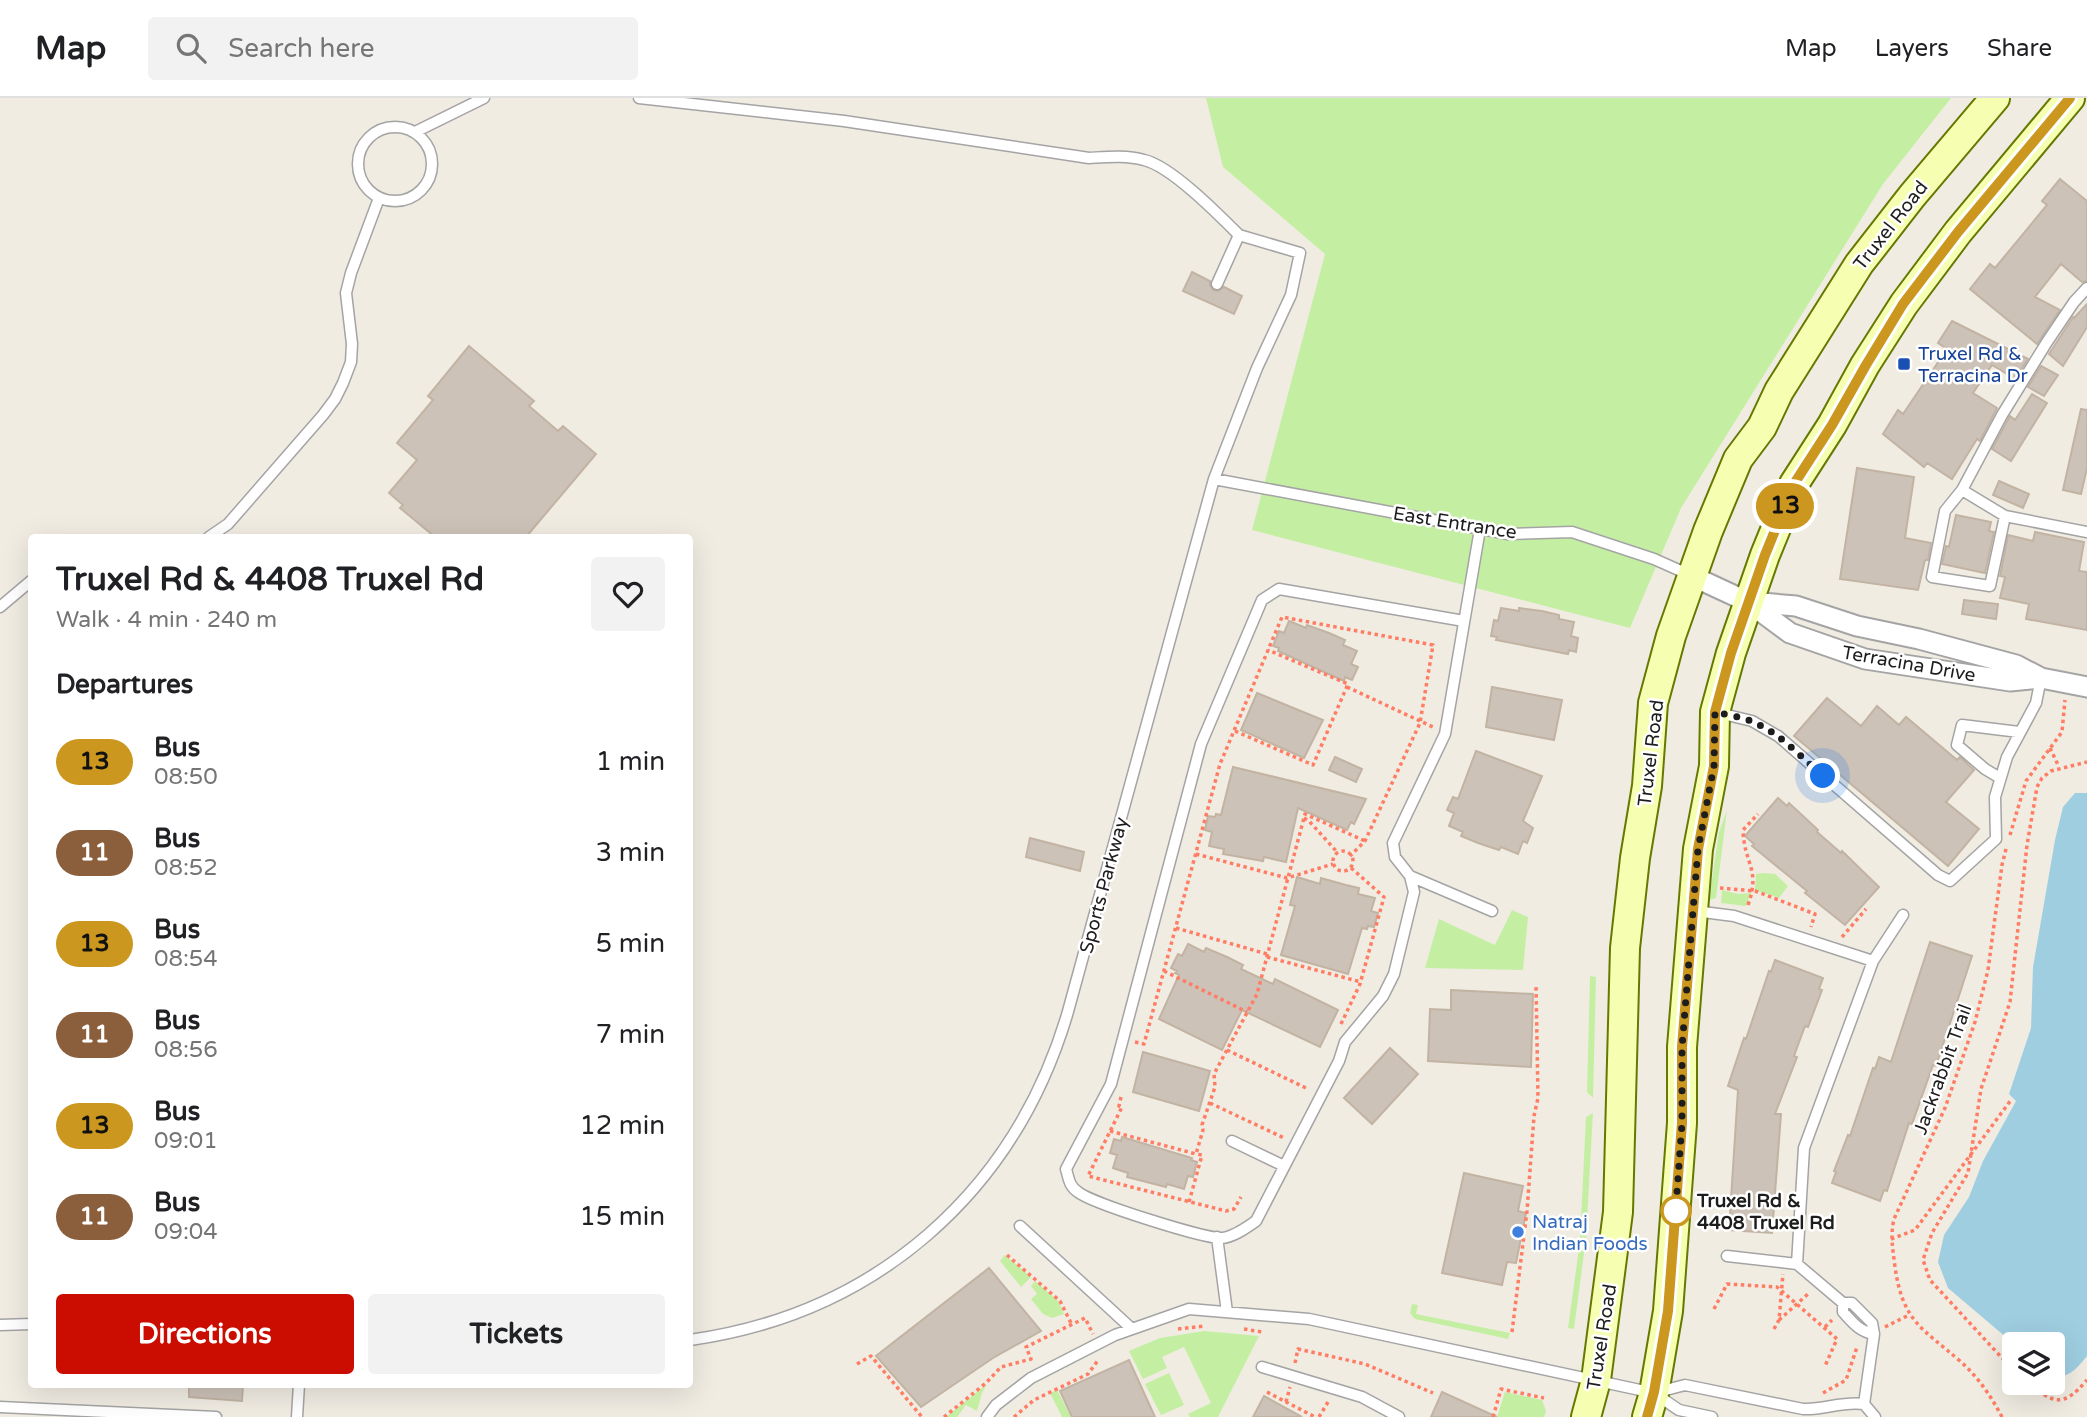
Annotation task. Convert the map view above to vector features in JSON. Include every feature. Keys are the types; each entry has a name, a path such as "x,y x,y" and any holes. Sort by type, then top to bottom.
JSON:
{"main road":[{"name":"Truxel Road","path":"1586,1417 1596,1380 1618,1212 1625,948 1635,858 1647,786 1653,703 1671,636 1707,531 1738,459 1762,428 1779,391 1859,264 1995,98"},
{"path":"1651,1405 1668,1311 1682,1123 1682,1047 1698,849 1714,766 1715,712 1731,653 1765,555 1794,484 1903,304 1958,232 2070,98"}],"street":[{"name":"Terracina Drive","path":"1692,576 1748,602 1790,633 1865,659 2010,681 2041,678"},
{"name":"Terracina Drive","path":"1748,602 1796,606 1857,626 1919,639 2016,665 2041,678 2087,687"}],"lane":[{"path":"415,132 484,98"},
{"path":"639,98 884,126 1089,158 1117,156 1146,160 1166,170 1239,235 1216,284"},
{"path":"386,128 406,128 415,132 425,142 433,161 431,176 426,186 405,201 379,198 361,179 358,166 358,156 366,141 386,128"},
{"path":"213,534 228,524 335,399 352,362 346,293 379,198"},
{"name":"Sports Parkway","path":"693,1339 742,1331 796,1315 866,1281 905,1255 952,1214 973,1191 1019,1129 1041,1087 1067,1015 1213,480 1291,295 1300,253 1239,235"},
{"path":"2005,516 1990,586 1932,577 1945,511 1962,490 2002,415 2047,342 2074,302 2087,288"},
{"name":"East Entrance","path":"1213,480 1508,534 1572,532 1654,559 1692,576"},
{"path":"1962,490 2005,516 2086,531 2087,520"},
{"path":"1464,621 1279,589 1262,600 1200,744 1111,1084 1066,1169 1070,1185 1080,1194 1097,1203 1223,1238 1256,1221 1339,1061 1345,1042 1383,996 1394,974 1414,892 1410,876 1395,857 1394,843 1445,734 1480,529"},
{"path":"0,607 28,583"},
{"path":"1715,712 1752,721 1778,736 1938,874 1950,881 1996,839 1995,797 2000,779 2007,757 2036,703 2041,678"},
{"path":"2000,779 1957,746 1962,724 2020,732"},
{"path":"1410,876 1492,911"},
{"path":"1694,910 1734,916 1873,961"},
{"path":"1797,1264 1804,1148 1873,961 1903,915"},
{"path":"1232,1141 1284,1166"},
{"path":"1020,1226 1132,1329"},
{"path":"1217,1237 1227,1312"},
{"path":"1727,1256 1797,1264 1843,1303 1852,1303 1861,1311 1872,1323 1874,1334 1864,1404"},
{"path":"987,1417 996,1405 1031,1378 1098,1343 1189,1309 1309,1319 1596,1380 1651,1405 1712,1417"},
{"path":"0,1325 28,1324"},
{"path":"1262,1367 1362,1397 1399,1417"},
{"path":"1651,1405 1685,1385 1816,1413 1847,1401 1864,1404 1875,1417"},
{"path":"298,1417 299,1388"},
{"path":"0,1407 25,1412 216,1417"}],"path":[{"path":"1135,1042 1144,1044 1220,764 1282,617 1433,645 1420,722 1365,841 1350,856 1350,867 1384,897 1361,982 1337,1032"},
{"path":"1268,650 1348,684 1347,687 1433,727"},
{"path":"1234,731 1313,765 1347,687"},
{"name":"Jackrabbit Trail","path":"2002,1417 1978,1378 1924,1333 1910,1315 1901,1299 1891,1239 1894,1219 1945,1108 1975,1022 1988,970 2002,865 2026,781 2062,732 2065,700"},
{"path":"2050,748 2059,767"},
{"path":"2002,1358 1930,1280 1923,1260 1932,1233 1968,1173 1981,1089 2010,1002 2027,845 2037,787 2042,778 2059,767 2087,762"},
{"path":"1196,1154 1202,1125 1215,1087 1214,1074 1257,994 1305,814 1365,841"},
{"path":"1748,905 1753,891 1754,874 1743,847 1743,830 1758,814"},
{"path":"1304,818 1338,853"},
{"path":"1333,864 1338,853 1345,852 1350,856"},
{"path":"1196,854 1287,878 1333,864"},
{"path":"1333,864 1342,871 1350,867"},
{"path":"1720,888 1753,891 1815,914 1811,926 1815,930"},
{"path":"1847,942 1840,939 1866,909"},
{"path":"1176,928 1361,982"},
{"path":"1164,971 1248,1012"},
{"path":"1512,1332 1538,1098 1536,986"},
{"path":"1227,1050 1308,1089"},
{"path":"1122,1093 1119,1106 1122,1107 1088,1176 1226,1211 1234,1209 1241,1197"},
{"path":"1891,1239 1915,1230 2011,1100"},
{"path":"1210,1103 1283,1139 1290,1126"},
{"path":"1111,1131 1202,1155 1189,1202"},
{"path":"1007,1255 1060,1301 1072,1325"},
{"path":"1774,1329 1779,1320 1783,1272"},
{"path":"1714,1309 1727,1284 1777,1287 1838,1339 1825,1366"},
{"path":"1779,1320 1799,1305 1808,1294"},
{"path":"1889,1325 1910,1315"},
{"path":"944,1417 1002,1367 1031,1359 1026,1347 1085,1318 1105,1356 1097,1360 1088,1374 1034,1400 1014,1417"},
{"path":"1825,1327 1831,1319 1840,1326"},
{"path":"1175,1329 1214,1326"},
{"path":"1235,1327 1262,1332"},
{"path":"1816,1397 1846,1380 1857,1340"},
{"path":"1286,1402 1298,1349 1365,1364 1433,1393"},
{"path":"857,1364 871,1356 922,1417"},
{"path":"2044,1395 2062,1401 2073,1396 2087,1380"},
{"path":"1493,1417 1501,1389 1544,1398"},
{"path":"1267,1392 1317,1417 1328,1402"}],"green space":[{"path":"1206,98 1951,98 1883,184 1681,508 1630,628 1252,530 1325,254 1223,167"},
{"path":"1727,810 1716,898 1709,900 1719,832"},
{"path":"1756,874 1775,874 1788,886 1779,898 1755,890"},
{"path":"1722,890 1738,894 1751,893 1746,906 1721,903"},
{"path":"1512,910 1528,917 1523,970 1425,968 1439,919 1495,945"},
{"path":"1590,976 1596,977 1593,1098 1587,1092"},
{"path":"1593,1113 1586,1238 1574,1329 1568,1328 1580,1241 1586,1117"},
{"path":"1005,1255 1031,1277 1021,1287 1000,1261"},
{"path":"1035,1281 1058,1301 1064,1314 1052,1318 1043,1314 1031,1299 1037,1294 1031,1286"},
{"path":"1412,1304 1418,1305 1416,1314 1510,1333 1508,1339 1415,1319 1410,1313"},
{"path":"1204,1331 1259,1336 1218,1417 1190,1417 1188,1414 1211,1403 1184,1347 1162,1357 1167,1368 1143,1379 1129,1351 1160,1338"},
{"path":"1169,1373 1184,1405 1161,1415 1145,1384"},
{"path":"987,1384 977,1411 966,1405 957,1417 946,1417"},
{"path":"1057,1390 1071,1417 1062,1417 1050,1393"},
{"path":"1505,1392 1542,1400 1546,1411 1544,1417 1497,1417"}],"water":[{"path":"2075,793 2087,793 2087,1356 2065,1376 2065,1332 2002,1334 1948,1288 1938,1262 1944,1235 1969,1197 1983,1161 2016,1101 2009,1094 2031,1028 2033,967 2063,807"}],"building":[{"path":"2060,179 2087,201 2087,281 2082,282 2061,264 2035,297 2060,310 2037,344 1970,289 1990,264 1995,268 2047,205 2042,201"},
{"path":"1192,272 1210,281 1213,290 1218,291 1224,287 1242,296 1234,314 1183,291"},
{"path":"2087,304 2087,327 2063,366 2049,354 2073,317"},
{"path":"1952,321 2028,359 2015,379 1992,365 1973,393 1997,408 1980,441 1977,439 1952,479 1927,463 1924,467 1883,434 1898,410 1903,414 1947,349 1938,343"},
{"path":"469,346 534,401 529,406 558,431 563,426 596,454 529,534 431,534 400,508 403,505 389,493 417,460 397,443 433,400 428,396"},
{"path":"2041,366 2058,375 2044,396 2028,387"},
{"path":"2032,394 2047,403 2011,461 1992,449 2010,416 2015,420"},
{"path":"2081,409 2087,410 2087,468 2081,494 2063,490"},
{"path":"1857,468 1914,477 1905,538 1931,543 1918,590 1840,579"},
{"path":"1999,481 2029,494 2023,508 1993,495"},
{"path":"1956,515 1991,522 1989,531 1994,532 1985,573 1942,564"},
{"path":"2035,532 2084,542 2079,571 2087,572 2087,630 2026,619 2029,604 2000,598 2005,577 2000,576 2008,535 2033,541"},
{"path":"1964,600 1998,604 1996,619 1962,614"},
{"path":"1501,608 1542,611 1574,622 1571,636 1578,638 1576,652 1569,650 1568,654 1496,640 1497,637 1491,636 1494,620 1498,621"},
{"path":"1289,621 1345,640 1343,645 1357,651 1351,664 1358,667 1352,680 1345,677 1344,681 1278,651 1279,648 1273,646 1279,631 1284,633"},
{"path":"1492,687 1562,700 1554,740 1486,727"},
{"path":"1257,693 1323,720 1304,758 1241,730"},
{"path":"1827,698 1861,726 1877,706 1899,725 1906,717 1957,760 1960,757 1974,770 1946,802 1979,829 1948,866 1794,736"},
{"path":"1476,751 1542,776 1523,821 1533,828 1527,843 1523,841 1518,854 1501,847 1499,850 1478,843 1461,836 1463,832 1449,826 1454,813 1447,810 1453,797 1458,799"},
{"path":"1335,757 1362,769 1356,782 1329,770"},
{"path":"1233,767 1366,799 1354,824 1351,822 1347,830 1298,808 1286,862 1264,857 1263,861 1223,854 1224,849 1209,846 1212,832 1205,830 1208,816 1221,815"},
{"path":"1778,798 1787,806 1789,803 1879,887 1845,925 1752,846 1754,844 1745,836"},
{"path":"1030,838 1084,852 1080,871 1026,857"},
{"path":"1297,877 1320,884 1321,878 1359,888 1358,894 1375,898 1371,911 1378,913 1374,927 1362,928 1348,974 1281,955 1295,906 1290,905"},
{"path":"1930,942 1972,956 1936,1066 1933,1065 1912,1124 1909,1123 1887,1191 1884,1190 1880,1201 1832,1183 1836,1172 1834,1171 1848,1135 1850,1136 1873,1068 1875,1069 1879,1057 1891,1062"},
{"path":"1188,944 1204,952 1206,948 1227,957 1243,965 1241,969 1273,984 1275,979 1338,1010 1320,1047 1242,1010 1222,1050 1159,1019 1179,975 1171,968 1178,954 1182,956"},
{"path":"1775,960 1823,978 1819,989 1822,990 1808,1027 1805,1026 1794,1056 1797,1057 1775,1114 1781,1114 1772,1233 1729,1230 1738,1090 1728,1086"},
{"path":"1451,990 1533,994 1531,1067 1428,1061 1430,1009 1451,1010"},
{"path":"1390,1048 1418,1074 1372,1124 1344,1098"},
{"path":"1143,1052 1210,1071 1199,1111 1133,1092"},
{"path":"1122,1137 1192,1158 1191,1160 1197,1162 1193,1177 1188,1176 1184,1189 1127,1177 1128,1173 1113,1168 1117,1155 1110,1153 1114,1139 1121,1141"},
{"path":"1464,1173 1523,1186 1518,1211 1526,1213 1516,1263 1507,1262 1502,1285 1442,1273"},
{"path":"989,1268 1041,1331 993,1358 921,1407 876,1356"},
{"path":"1129,1360 1155,1417 1072,1417 1060,1391"},
{"path":"189,1388 243,1388 242,1401 189,1397"},
{"path":"1442,1392 1497,1417 1431,1417"},
{"path":"1264,1396 1302,1417 1253,1417"}],"bus line":[{"name":"13","path":"1647,1417 1668,1311 1682,1123 1682,1047 1698,849 1714,766 1715,712 1731,653 1765,555 1794,484 1903,304 1958,232 2070,98"}],"place":[{"name":"Truxel Rd & Terracina Dr","path":"1904,364"},
{"name":"Truxel Rd & 4408 Truxel Rd","path":"1676,1211"},
{"name":"Natraj Indian Foods","path":"1518,1232"}],"route":[{"path":"1676,1211 1675,1220 1682,1123 1682,1047 1698,849 1714,766 1715,712 1752,721 1778,736 1823,776"}]}
